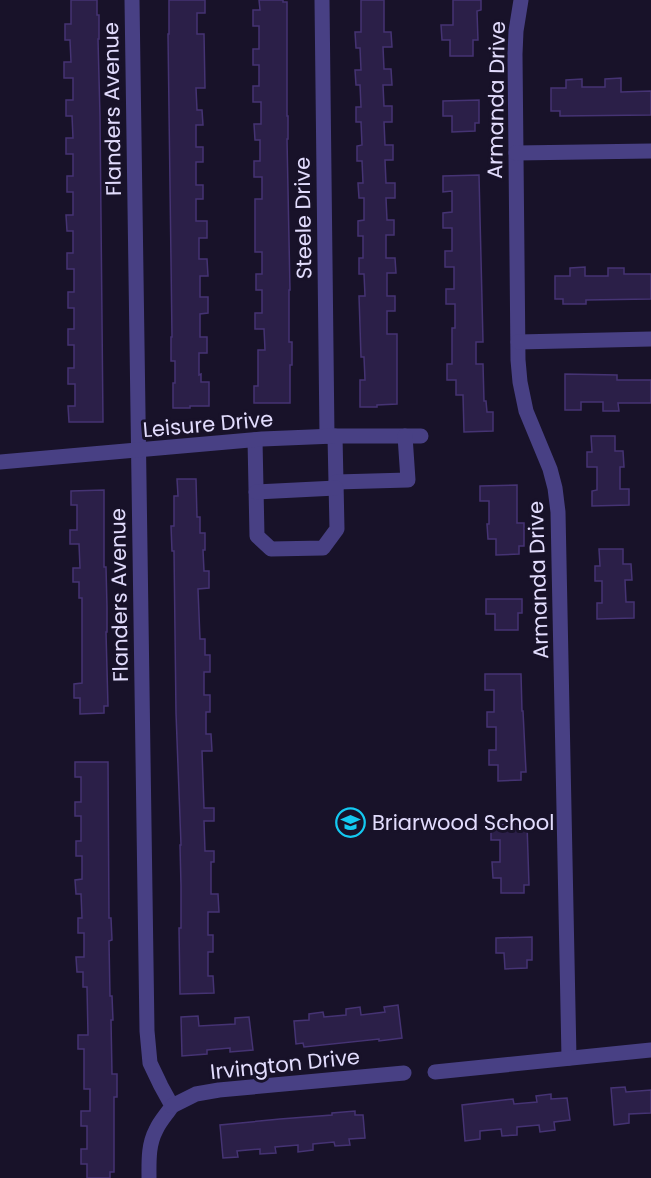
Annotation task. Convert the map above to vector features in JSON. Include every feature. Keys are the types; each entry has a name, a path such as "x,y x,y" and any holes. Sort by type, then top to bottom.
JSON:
{"street":[{"name":"Flanders Avenue","path":"132,0 147,1031 150,1063 172,1106"},
{"name":"Steele Drive","path":"256,492 257,536 271,549 323,548 337,529 336,485 331,436 321,0"},
{"name":"Armanda Drive","path":"521,0 514,54 518,342 523,401 529,421 550,469 558,512 569,1058"},
{"path":"516,153 651,151"},
{"path":"518,342 651,339"},
{"name":"Leisure Drive","path":"0,462 255,440 331,436 413,436 408,480 336,485"},
{"path":"255,440 256,492 336,485"},
{"path":"435,1072 651,1050"},
{"name":"Irvington Drive","path":"172,1106 196,1094 219,1090 404,1073"},
{"path":"149,1178 149,1153 155,1131 172,1106"}],"building":[{"path":"71,0 97,0 97,15 99,15 103,422 69,422 68,406 75,406 75,384 68,384 68,368 74,368 74,345 68,345 68,329 74,329 74,308 68,308 68,292 74,292 74,269 67,269 67,253 73,253 73,231 67,231 66,215 73,215 73,192 67,192 67,176 73,176 73,154 66,154 66,138 73,138 72,116 66,116 66,100 73,100 73,78 64,78 64,62 71,62 70,40 65,40 65,24 71,24"},
{"path":"169,0 205,0 205,13 197,13 197,34 204,34 205,88 196,88 197,110 202,110 203,125 196,125 196,147 203,147 203,162 196,162 196,185 203,185 203,199 196,199 196,221 207,221 207,238 199,238 199,259 207,259 208,276 200,276 200,297 208,297 208,313 200,314 200,337 207,337 207,353 199,353 199,375 201,374 201,382 209,382 209,406 190,406 190,408 173,408 175,361 171,361"},
{"path":"259,0 287,2 289,342 292,342 290,403 254,403 254,386 258,386 258,350 265,350 264,329 255,329 255,313 262,313 262,290 256,290 256,274 262,274 262,252 255,252 255,199 262,199 262,177 254,177 254,161 260,161 260,140 255,140 254,124 261,124 261,102 253,102 253,86 259,86 259,65 253,65 253,49 259,49 259,26 253,26 253,10 260,10"},
{"path":"361,0 384,0 384,32 391,32 392,47 383,47 384,69 391,69 392,85 383,85 384,106 392,106 392,122 384,122 385,145 393,145 393,160 385,160 386,183 395,183 395,198 386,198 387,220 394,220 394,235 386,235 386,258 395,258 396,273 387,273 387,296 395,296 395,311 387,311 387,334 397,334 397,404 377,405 377,407 360,407 360,380 365,380 364,357 361,357 359,296 365,296 364,274 359,274 359,258 363,258 363,236 358,236 358,221 364,220 364,198 359,198 358,183 363,183 362,161 357,161 357,146 362,145 361,122 356,122 356,107 361,107 360,85 356,85 355,70 361,70 360,48 356,48 355,32 361,32"},
{"path":"453,0 481,0 481,10 477,11 478,40 473,40 473,56 450,56 450,40 442,40 441,25 453,25"},
{"path":"621,78 621,92 651,91 651,115 560,116 560,111 551,111 551,88 566,88 566,80 582,79 582,87 605,87 605,79"},
{"path":"479,100 479,123 475,123 475,131 452,132 452,116 443,116 443,101"},
{"path":"479,175 483,342 476,342 476,364 483,364 484,401 486,401 487,412 493,412 493,431 464,432 463,395 456,395 456,380 447,380 447,364 452,364 455,304 446,304 446,289 454,289 454,267 445,267 445,251 452,251 452,228 443,228 443,213 452,212 452,191 443,192 443,176"},
{"path":"585,267 585,276 608,276 608,268 624,268 624,274 651,274 651,299 586,300 586,304 563,304 563,299 555,299 555,276 570,276 570,268"},
{"path":"565,374 617,375 617,380 651,380 651,403 618,403 619,411 603,411 603,402 581,402 581,410 565,410"},
{"path":"591,436 615,436 615,451 623,451 624,467 620,467 620,489 629,489 629,505 592,506 592,491 597,490 597,467 587,467 587,452 592,452"},
{"path":"177,479 196,479 197,517 200,517 200,533 205,533 204,571 209,571 209,588 198,589 200,639 205,639 205,655 210,655 210,672 204,672 204,695 210,695 210,712 206,712 206,734 211,734 212,751 202,751 204,808 214,808 214,821 204,821 205,851 214,851 214,862 211,862 211,894 218,894 219,912 208,912 208,935 213,935 213,952 208,952 208,976 213,976 214,993 180,994 181,845 176,713 174,551 172,551 171,526 174,526 174,496 178,496"},
{"path":"517,485 517,523 524,523 524,546 519,546 519,554 496,555 496,539 488,539 489,501 480,501 480,486"},
{"path":"104,490 108,706 104,706 104,713 80,714 80,698 74,698 74,684 82,683 82,598 79,598 79,582 73,582 73,568 80,568 79,544 70,544 70,530 77,530 77,505 71,505 71,491"},
{"path":"599,549 623,549 623,564 631,564 632,580 625,580 626,602 634,602 634,618 597,619 597,603 602,603 602,581 595,581 595,566 600,566"},
{"path":"486,599 522,599 522,613 518,613 518,630 495,630 495,614 486,614"},
{"path":"485,674 521,674 526,772 521,772 521,780 498,781 498,765 489,765 489,750 496,750 496,727 487,727 487,712 494,712 494,690 485,690"},
{"path":"75,762 108,762 112,1074 117,1074 117,1097 114,1097 114,1172 110,1172 110,1178 87,1178 87,1164 81,1164 81,1149 87,1149 87,1126 81,1126 81,1111 90,1111 90,1089 84,1089 84,1049 78,1049 78,1035 88,1035 87,987 83,987 83,972 77,972 76,957 84,957 84,933 78,933 78,918 82,918 81,894 76,894 75,880 82,879 82,856 76,856 76,841 81,841 81,816 75,816 75,802 81,802 81,777 75,777"},
{"path":"527,824 529,885 524,885 524,893 501,893 501,878 493,878 492,862 500,862 500,840 491,840 491,825"},
{"path":"532,937 532,960 527,960 527,968 505,969 504,953 496,953 496,938"},
{"path":"398,1005 402,1038 304,1047 303,1043 296,1044 294,1021 309,1020 309,1014 323,1012 324,1017 346,1015 346,1009 360,1007 361,1015 385,1012 384,1007"},
{"path":"198,1016 199,1026 235,1024 235,1018 249,1017 253,1050 230,1052 230,1048 207,1050 207,1054 182,1056 181,1017"},
{"path":"625,1087 626,1092 651,1090 651,1113 629,1114 629,1123 614,1125 611,1088"},
{"path":"551,1094 551,1099 567,1098 570,1120 554,1122 555,1130 540,1132 539,1125 517,1127 517,1135 502,1136 501,1129 480,1131 480,1139 465,1141 462,1105 513,1099 514,1104 537,1102 536,1096"},
{"path":"355,1111 355,1115 363,1115 365,1138 349,1139 350,1145 335,1146 334,1142 313,1144 313,1150 298,1152 298,1145 275,1147 276,1153 260,1154 260,1149 237,1151 238,1157 223,1158 220,1125"}],"place":[{"name":"Briarwood School","path":"351,822"}]}
